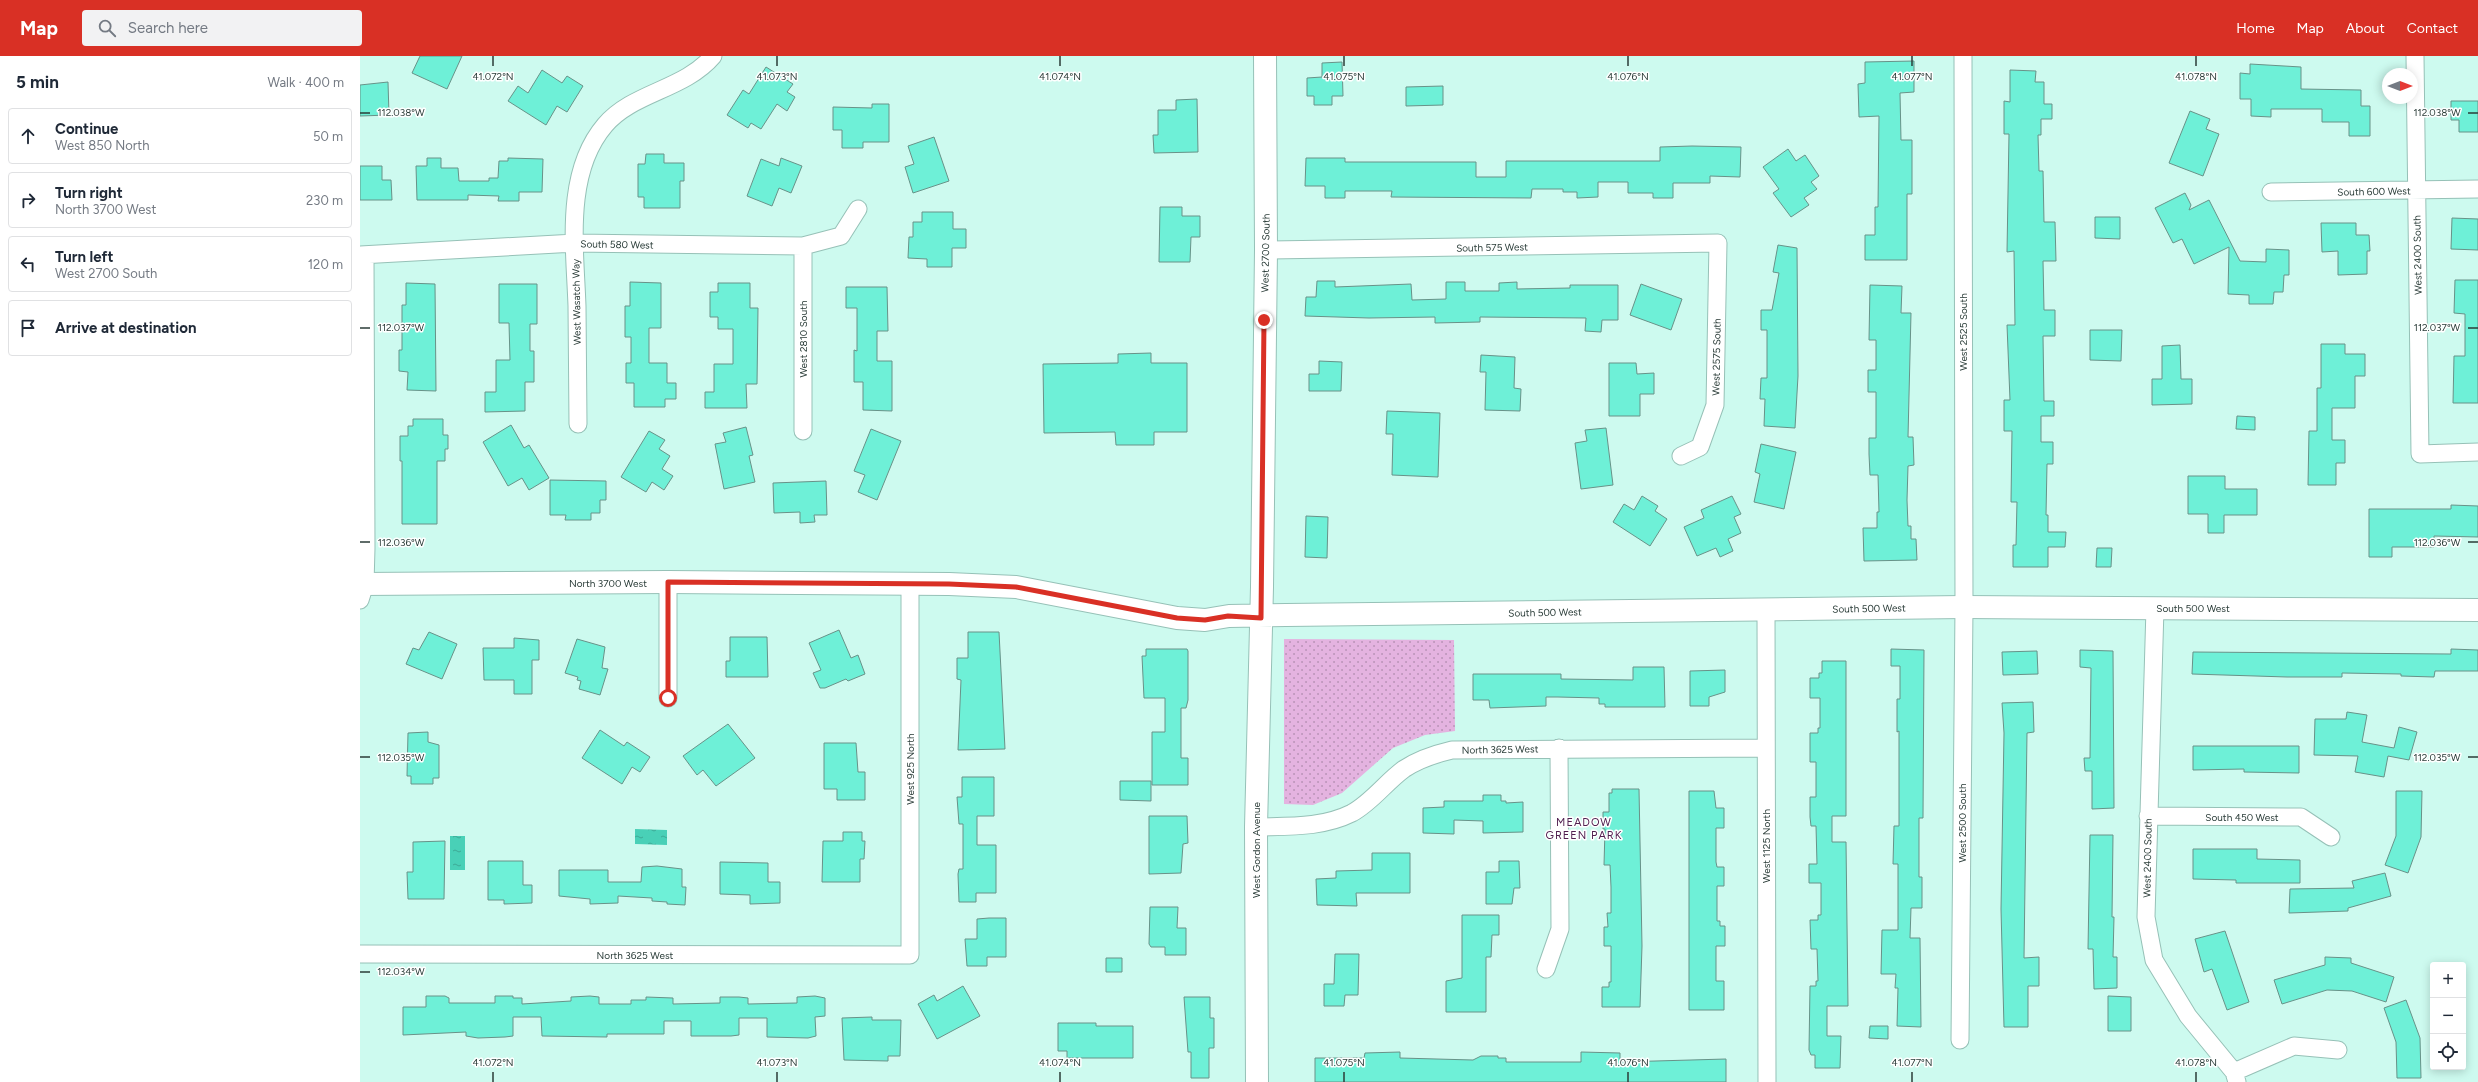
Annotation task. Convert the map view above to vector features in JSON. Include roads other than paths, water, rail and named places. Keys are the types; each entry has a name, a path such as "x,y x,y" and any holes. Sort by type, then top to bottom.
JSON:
{"street":[{"name":"West Wasatch Way","path":"578,424 575,243 577,192 582,168 592,144 605,125 626,107 690,77 713,56"},
{"name":"West 2700 South","path":"1261,618 1266,250 1265,56"},
{"name":"West 2525 South","path":"1963,56 1964,607"},
{"name":"West 2400 South","path":"2415,56 2420,454 2478,452"},
{"name":"South 600 West","path":"2271,192 2478,189"},
{"name":"South 580 West","path":"362,255 575,243 803,246 841,236 858,209"},
{"name":"South 575 West","path":"1266,250 1718,243"},
{"name":"West 2575 South","path":"1681,456 1700,447 1715,405 1718,243"},
{"name":"West 2810 South","path":"803,246 803,431"},
{"path":"362,255 362,590"},
{"path":"668,582 668,698"},
{"name":"North 3700 West","path":"362,590 668,582 910,584 1016,587 1177,618 1205,620 1228,616 1261,618"},
{"name":"West 925 North","path":"910,584 910,955"},
{"name":"South 500 West","path":"1261,618 1286,615 1964,607 2478,610"},
{"name":"West 2500 South","path":"1960,1040 1964,607"},
{"name":"West 2400 South","path":"2155,608 2146,917 2154,960 2188,1016 2236,1077"},
{"name":"West 1125 North","path":"1766,610 1767,1082"},
{"name":"West Gordon Avenue","path":"1257,1082 1256,827 1261,618"},
{"path":"1546,969 1560,929 1559,748"},
{"name":"North 3625 West","path":"1256,827 1308,826 1335,820 1364,804 1404,770 1429,756 1452,750 1559,748 1766,748"},
{"name":"South 450 West","path":"2148,816 2301,817 2331,836"},
{"name":"North 3625 West","path":"360,954 910,955"},
{"path":"2236,1077 2294,1046 2338,1050"}],"water":[{"path":"635,829 667,830 667,845 635,844"},
{"path":"450,836 465,836 465,870 450,870"}],"district":[{"name":"MEADOW GREEN PARK","path":"1584,828"}]}
